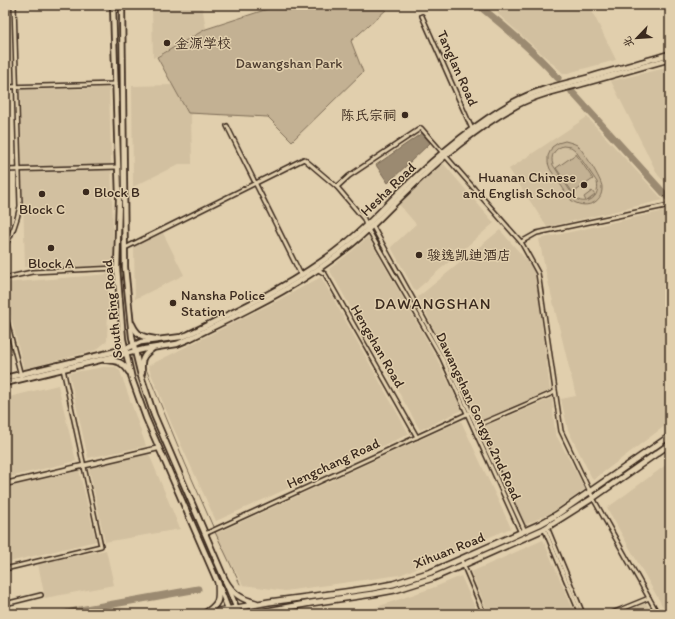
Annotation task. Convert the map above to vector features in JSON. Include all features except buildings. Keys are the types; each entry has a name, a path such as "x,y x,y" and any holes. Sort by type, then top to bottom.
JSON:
{"main road":[{"name":"South Ring Road","path":"113,5 119,198 117,268 123,339 132,379 143,411 230,612"},
{"name":"South Ring Road","path":"122,5 125,267 134,351 144,388 154,414 239,614"},
{"name":"Hesha Road","path":"126,351 141,342 164,340 187,335 317,269 347,248 472,129 492,115 526,96 670,54"},
{"name":"Hesha Road","path":"444,154 482,127 510,109 528,100 670,59"},
{"name":"Hesha Road","path":"126,351 177,344 268,299 302,277 369,226"},
{"path":"130,320 136,331 142,336 164,340"},
{"path":"144,388 142,362 145,355 155,347"},
{"path":"63,366 101,359 126,351"},
{"path":"5,378 21,376 126,351"},
{"path":"101,359 121,363 126,368 132,379"},
{"path":"5,383 21,376"},
{"name":"Xihuan Road","path":"251,614 395,590 433,578 556,515 670,436"},
{"name":"Xihuan Road","path":"208,614 230,612 236,608 259,604 372,588 412,578 462,562 546,528 593,498 670,444"},
{"path":"225,580 229,587 238,596 244,600 259,604"},
{"path":"204,614 218,602 218,583"},
{"path":"262,614 270,610"}],"street":[{"path":"5,246 18,219 20,206 14,5"},
{"name":"Tanglan Road","path":"422,16 472,129"},
{"path":"5,87 116,84"},
{"path":"227,126 302,277"},
{"path":"337,187 349,176 421,128 521,242 538,273 561,431 593,498 658,614"},
{"path":"125,248 304,159 337,187 369,226"},
{"path":"5,170 118,167"},
{"path":"521,242 537,233 669,205"},
{"name":"Dawangshan Gongye 2nd Road","path":"369,226 442,358 526,537"},
{"path":"5,278 32,272 117,268"},
{"name":"Hengshan Road","path":"317,269 325,274 417,436"},
{"path":"5,314 21,376"},
{"path":"5,569 101,546 63,366"},
{"path":"475,426 555,392"},
{"name":"Hengchang Road","path":"205,534 469,413"},
{"path":"5,484 159,448"},
{"path":"543,522 582,614"},
{"path":"462,562 484,614"},
{"path":"5,604 41,595"},
{"path":"610,614 648,598"}],"shaded area":[{"path":"5,5 10,5 12,83 5,83"},
{"name":"金源学校","path":"152,5 202,5 206,29 153,58"},
{"path":"514,5 589,5 616,60 564,74 497,13"},
{"path":"670,67 670,188 658,175 611,81"},
{"path":"173,85 188,112 191,113 192,164 179,164 133,187 132,86"},
{"path":"109,88 114,265 25,267 20,90"},
{"name":"Huanan Chinese and English School","path":"587,117 663,200 547,227 509,169"},
{"path":"422,133 430,143 388,183 376,165"},
{"path":"443,163 494,223 415,291 391,247 416,224 397,202"},
{"path":"664,211 670,218 670,422 593,480 568,430 561,399 576,396 539,239"},
{"path":"500,230 535,270 550,390 480,421 418,297"},
{"path":"163,233 184,275 135,299 134,247"},
{"path":"368,237 435,355 462,410 420,430 329,269"},
{"path":"109,274 107,341 96,350 24,369 5,294 5,283"},
{"path":"321,277 409,434 216,521 172,425 148,366 277,301"},
{"path":"104,367 116,367 120,371 146,446 88,458 69,373"},
{"path":"58,385 76,461 5,478 5,398"},
{"path":"552,398 555,433 585,489 552,512 525,525 481,428"},
{"path":"461,421 511,528 400,575 285,591 243,585 215,534"},
{"path":"149,454 180,529 105,542 89,468"},
{"path":"670,462 670,614 667,614 607,508"},
{"path":"79,470 96,541 5,563 5,488"},
{"path":"543,540 575,614 489,614 471,572"},
{"path":"106,550 114,585 45,598 38,564"},
{"path":"461,576 478,614 341,614 374,608 435,587"},
{"path":"646,603 653,614 621,614"}],"green space":[{"name":"Dawangshan Park","path":"280,5 381,5 386,10 351,41 363,72 292,141 268,117 188,113 157,57 206,29"},
{"path":"565,141 577,145 596,172 602,187 599,198 592,204 581,205 571,200 550,169 548,156 552,147","holes":["563,146 571,147 575,150 597,182 598,188 595,196 587,201 595,195 592,191 584,197 586,201 580,201 574,197 553,165 552,156 555,151"]},
{"path":"576,154 593,179 573,193 556,168"}],"waterway":[{"path":"480,5 531,50 558,78"},
{"path":"572,92 670,200"},
{"path":"146,369 214,529"},
{"path":"215,532 240,584"},
{"path":"64,614 198,589"}],"place":[{"name":"金源学校","path":"167,43"},
{"name":"陈氏宗祠","path":"405,115"},
{"name":"Huanan Chinese and English School","path":"584,185"},
{"name":"Block B","path":"86,192"},
{"name":"Block C","path":"42,194"},
{"name":"Block A","path":"51,248"},
{"name":"骏逸凯迪酒店","path":"419,255"},
{"name":"Nansha Police Station","path":"173,303"}],"district":[{"name":"DAWANGSHAN","path":"433,303"}]}
